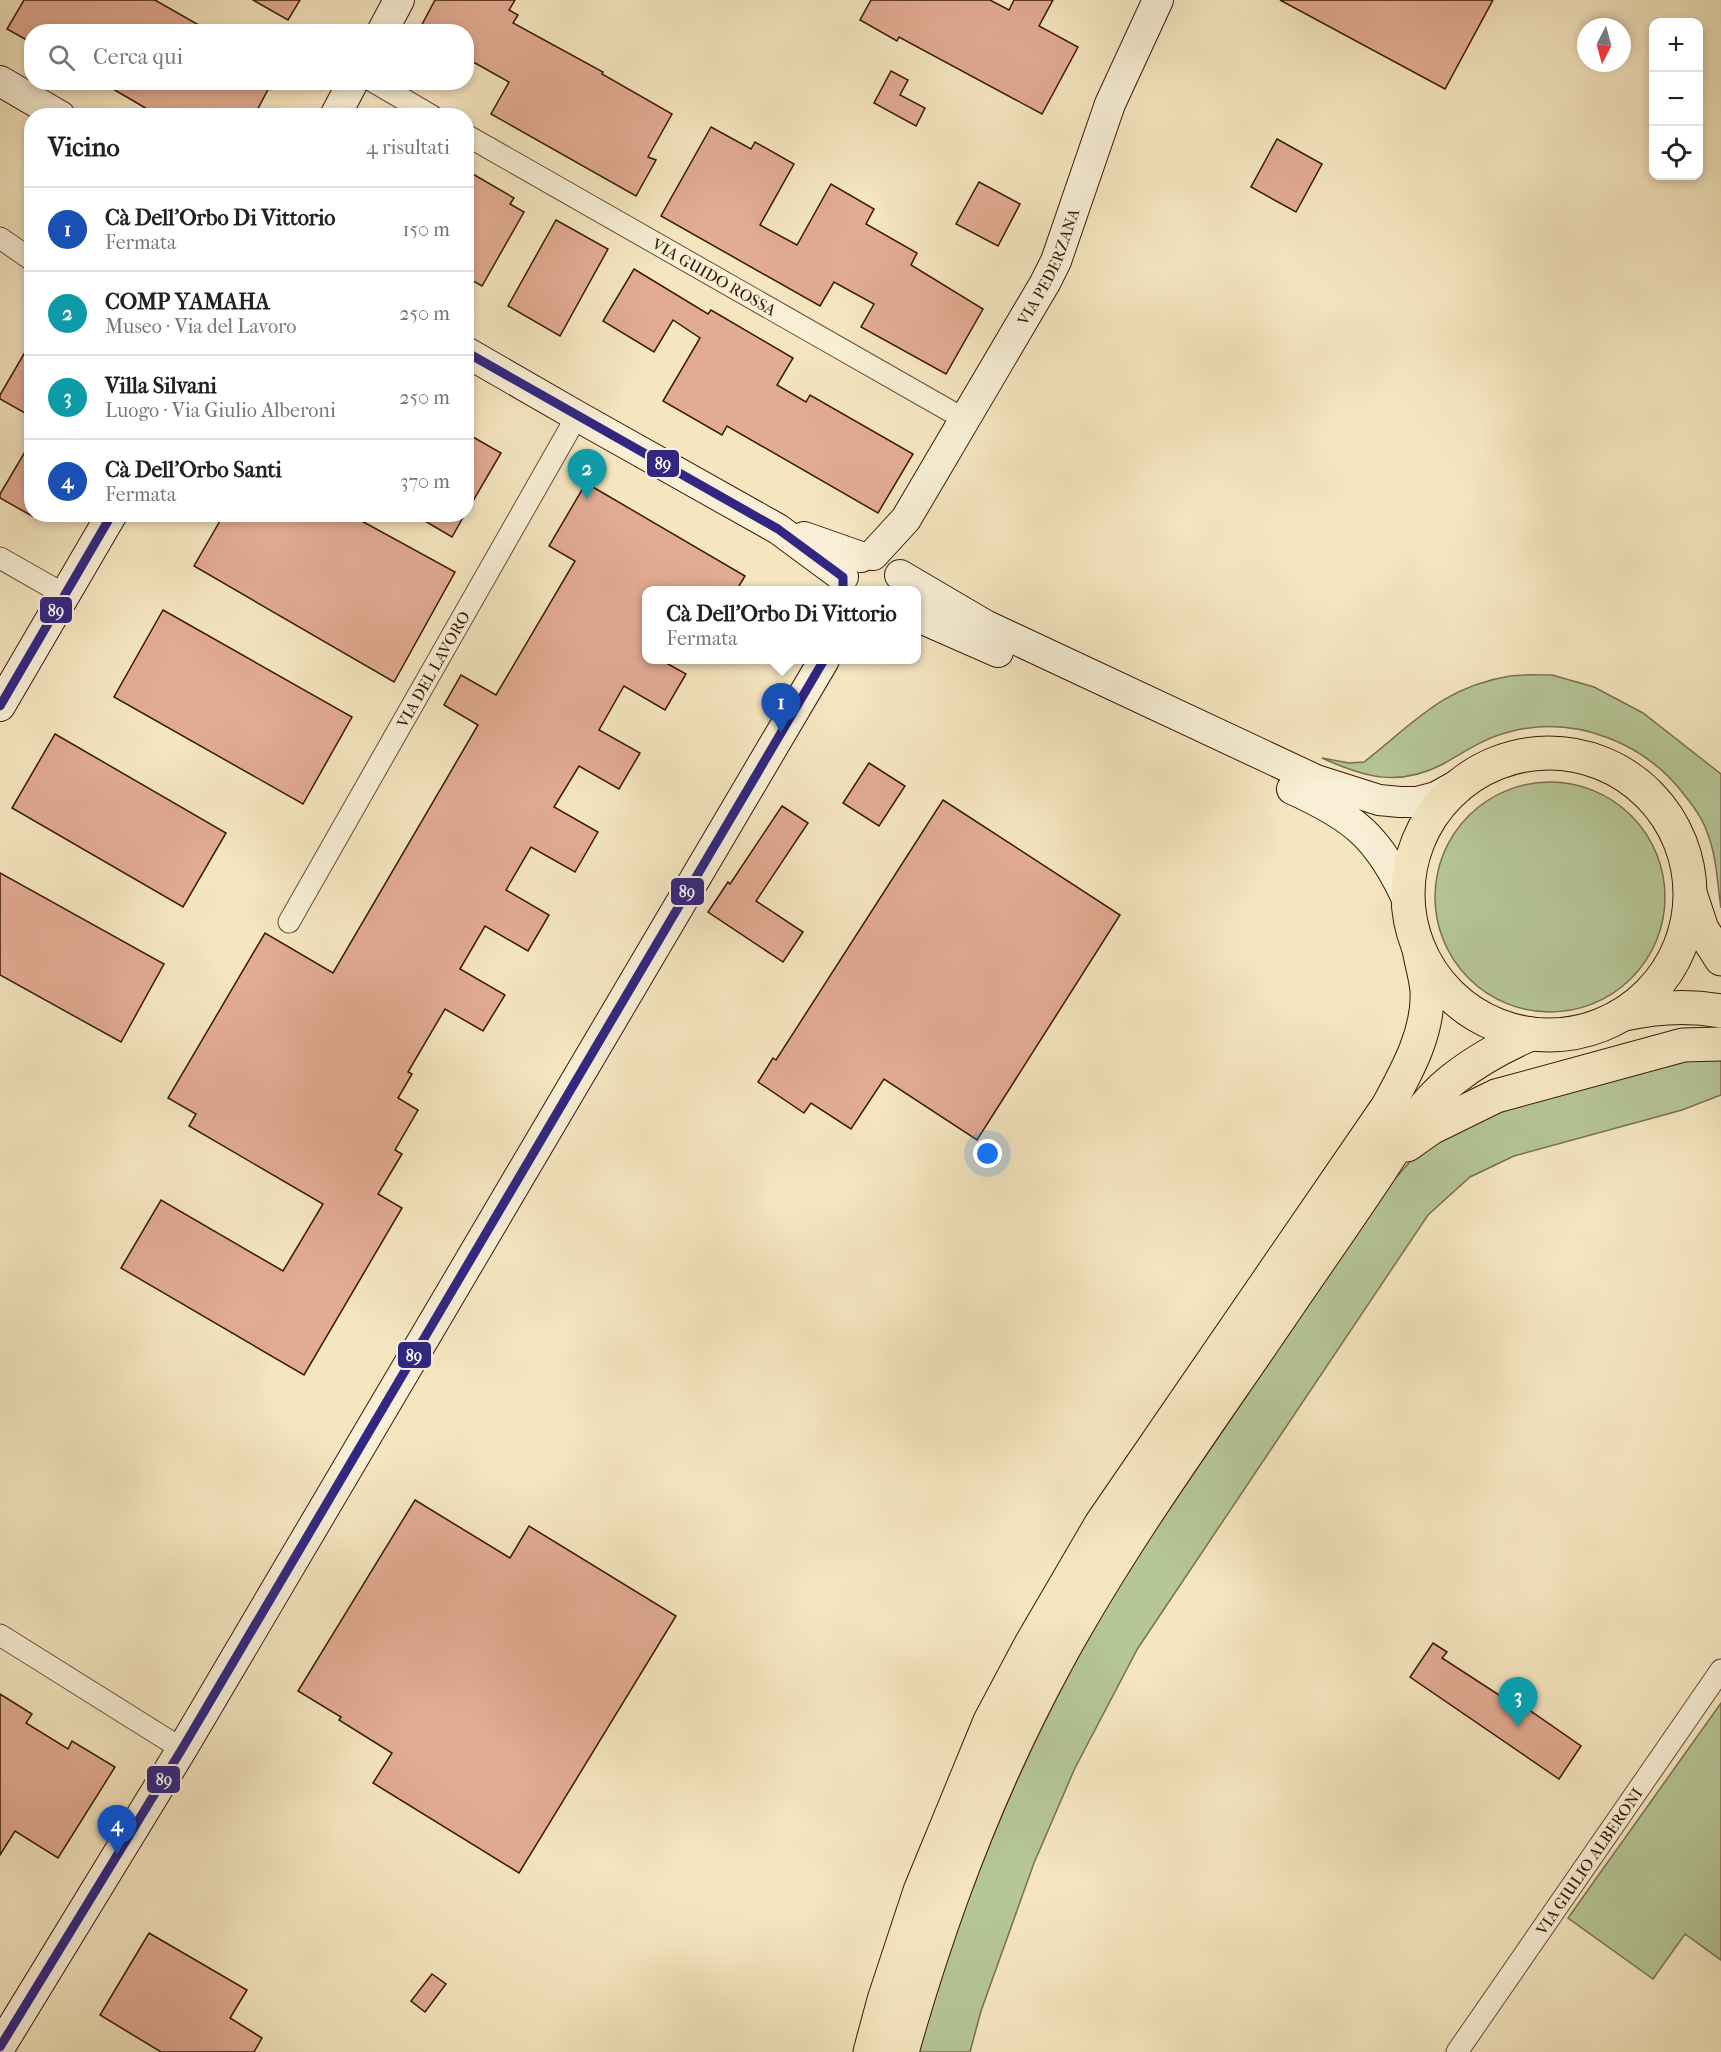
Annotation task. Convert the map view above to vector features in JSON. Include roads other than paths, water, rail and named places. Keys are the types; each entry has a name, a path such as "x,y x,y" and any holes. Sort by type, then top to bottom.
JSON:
{"main road":[{"path":"870,2052 884,2000 920,1891 990,1721 1031,1644 1101,1524 1388,1106 1412,1061 1424,1024 1427,991 1419,949 1409,917 1410,867 1420,836 1437,807 1461,783 1491,765 1525,755 1560,753 1595,761 1626,776 1653,799 1674,828 1686,861 1690,896 1701,929 1721,959"},
{"path":"1419,949 1433,975 1452,997 1476,1014 1502,1027 1531,1034 1563,1034 1594,1028 1623,1014 1651,992 1672,963 1685,931 1690,896"},
{"path":"1623,1014 1672,1007 1700,1007 1721,1011"},
{"path":"902,2052 926,1970 977,1829 1056,1662 1103,1581 1164,1486 1431,1100 1451,1081 1506,1045 1531,1034"},
{"path":"1389,1158 1431,1128 1496,1096 1683,1045 1721,1044"}],"street":[{"path":"386,24 399,0"},
{"name":"VIA PEDERZANA","path":"874,573 1056,261 1110,104 1158,0"},
{"path":"0,81 46,108"},
{"path":"339,108 350,90"},
{"path":"388,90 418,108"},
{"name":"VIA GUIDO ROSSA","path":"474,140 964,419"},
{"path":"0,238 24,254"},
{"path":"474,357 778,529 902,586"},
{"name":"VIA DEL LAVORO","path":"289,922 577,416"},
{"path":"0,706 107,522"},
{"path":"0,558 65,595"},
{"path":"921,595 1316,780 1379,800 1400,802 1436,797 1461,783"},
{"path":"921,618 1339,812 1368,835 1395,873 1408,901"},
{"path":"0,2047 182,1749 822,664"},
{"path":"0,1635 182,1749"},
{"name":"VIA GIULIO ALBERONI","path":"1457,2052 1721,1670"}],"place":[{"name":"COMP YAMAHA","path":"587,499"},
{"name":"Cà Dell'Orbo Di Vittorio","path":"781,733"},
{"name":"Villa Silvani","path":"1518,1727"},
{"name":"Cà Dell'Orbo Santi","path":"117,1855"}]}
